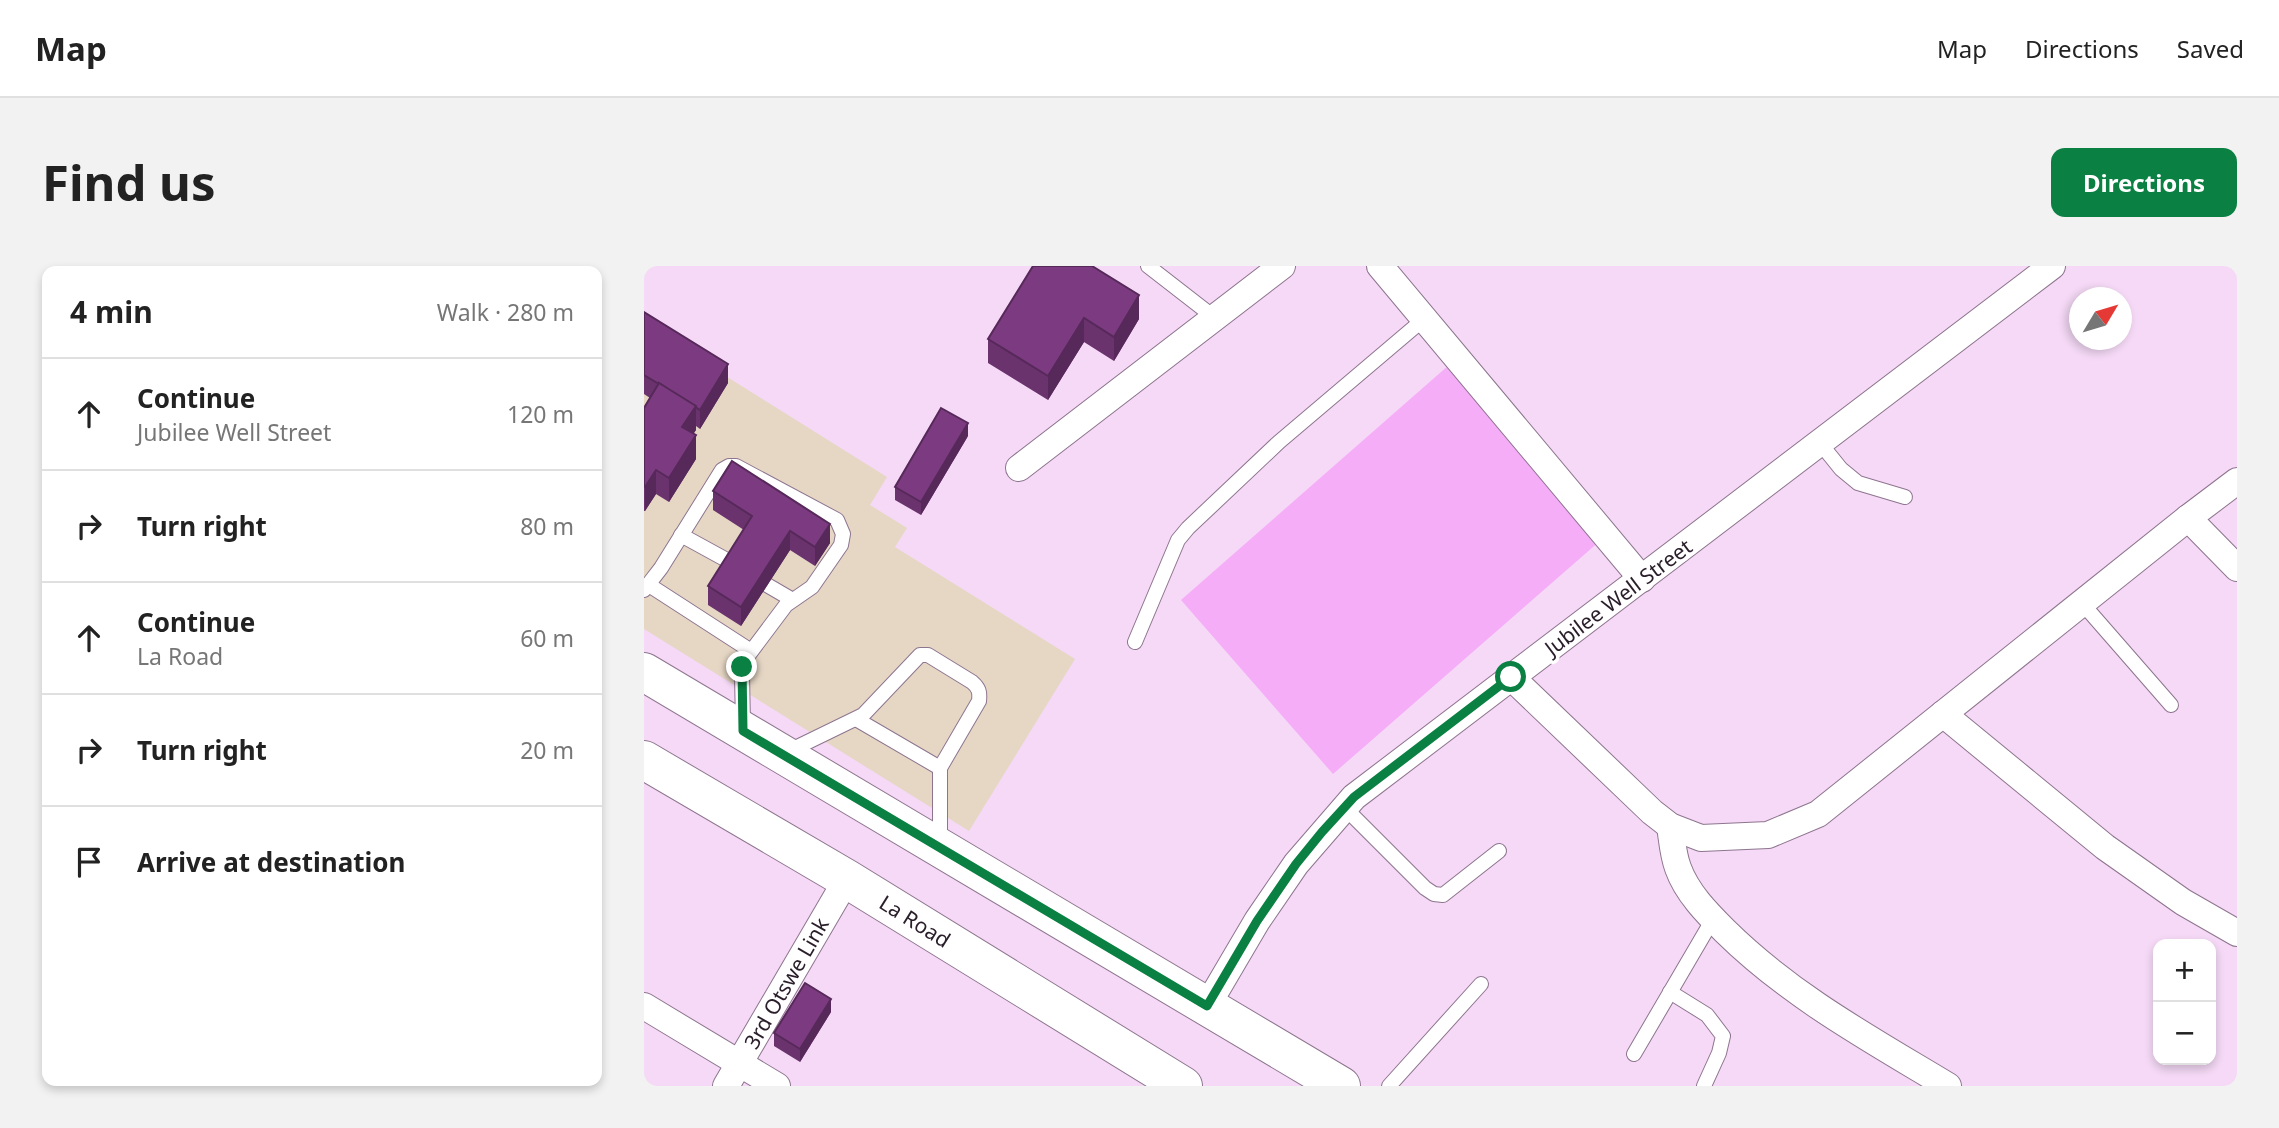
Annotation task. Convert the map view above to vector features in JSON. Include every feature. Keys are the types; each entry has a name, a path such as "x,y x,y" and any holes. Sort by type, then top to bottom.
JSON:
{"main road":[{"path":"644,672 1341,1086"},
{"name":"La Road","path":"644,760 847,879 1183,1086"}],"street":[{"path":"1019,468 1282,266"},
{"path":"1380,266 1642,579"},
{"name":"Jubilee Well Street","path":"1207,1006 1257,921 1296,864 1354,797 2052,266"},
{"path":"1511,677 1651,812 1670,826 1701,838 1768,835 1818,814 2237,481"},
{"path":"2188,518 2237,568"},
{"path":"1943,714 2105,847 2183,902 2237,933"},
{"path":"1670,826 1677,867 1691,893 1743,949 1814,1005 1948,1086"},
{"name":"3rd Otswe Link","path":"726,1086 847,879"},
{"path":"644,1006 777,1086"}],"lane":[{"path":"1148,266 1215,318"},
{"path":"1135,642 1178,540 1188,528 1279,442 1424,318"},
{"path":"1820,443 1841,469 1858,484 1905,497"},
{"path":"743,731 742,667 791,599 804,594 811,587 841,545 843,534 837,520 736,466 729,466 722,470 647,588 751,651"},
{"path":"681,535 734,565"},
{"path":"767,585 791,599"},
{"path":"2082,603 2171,705"},
{"path":"783,754 856,719 868,710 920,655 928,655 972,682 980,693 979,701 940,768 940,846"},
{"path":"856,719 940,768"},
{"path":"1345,808 1434,894 1443,895 1499,851"},
{"path":"1634,1054 1713,919"},
{"path":"1389,1086 1480,984"},
{"path":"1670,992 1707,1015 1723,1036 1719,1053 1704,1086"}],"shaded area":[{"path":"644,325 887,477 870,505 907,528 895,547 1075,659 969,831 644,629"},
{"path":"1449,365 1601,540 1333,774 1181,600"}],"building":[{"path":"1033,266 1092,266 1139,295 1114,337 1084,318 1048,376 988,339"},
{"path":"644,312 728,364 700,410 644,375"},
{"path":"659,383 696,406 682,427 696,435 669,478 656,470 644,487 644,408"},
{"path":"941,408 968,423 921,502 895,487"},
{"path":"732,461 830,524 815,547 790,531 741,607 708,586 752,516 713,491"},
{"path":"805,983 831,999 800,1049 774,1033"}],"route":[{"path":"742,667 743,731 1207,1006 1257,921 1296,864 1354,797 1511,677"}]}
